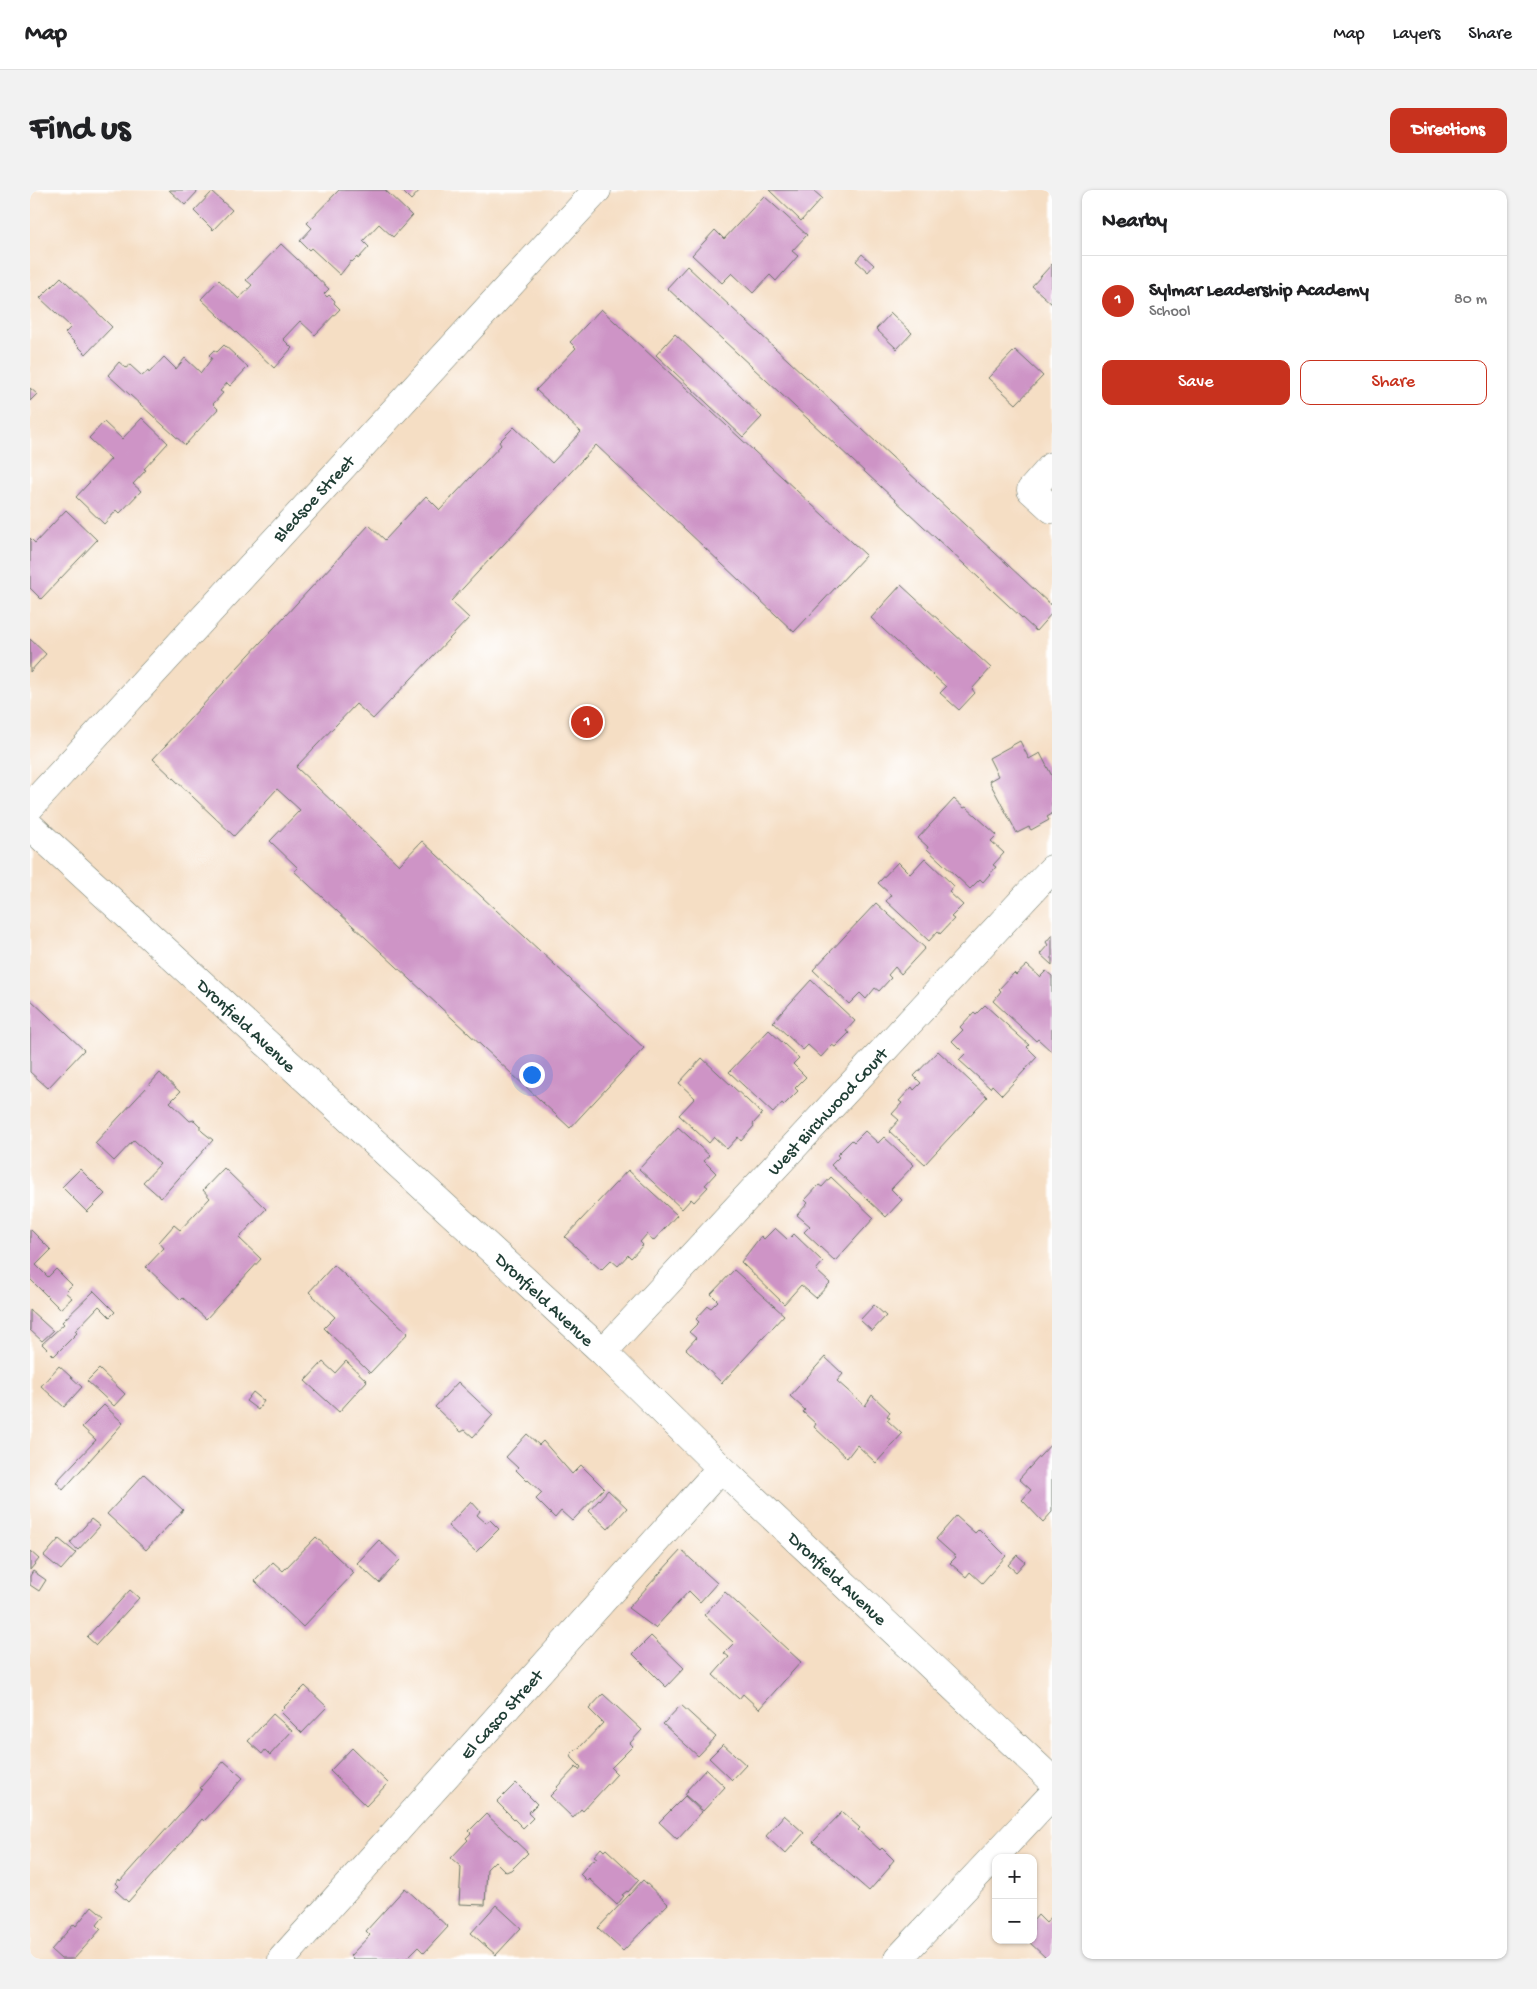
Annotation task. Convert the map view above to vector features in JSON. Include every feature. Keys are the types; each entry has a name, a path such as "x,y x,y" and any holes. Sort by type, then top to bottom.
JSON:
{"street":[{"name":"Bledsoe Street","path":"30,807 596,190"},
{"path":"1052,466 1031,490 1052,509"},
{"name":"Dronfield Avenue","path":"30,826 603,1352 720,1468 1052,1780"},
{"name":"West Birchwood Court","path":"603,1352 1052,869"},
{"name":"El Casco Street","path":"282,1959 720,1468"},
{"path":"898,1959 1052,1795"}],"building":[{"path":"169,190 199,190 185,205"},
{"path":"339,190 385,190 412,216 393,237 379,224 363,241 369,247 358,259 357,257 351,261 340,275 311,248 309,250 300,241 312,228 307,223"},
{"path":"401,190 420,190 411,200"},
{"path":"769,190 813,190 822,198 801,221"},
{"path":"212,192 232,210 213,230 194,211"},
{"path":"764,196 807,235 792,251 798,256 776,281 770,275 753,293 732,273 722,283 692,255 715,230 724,239"},
{"path":"281,244 329,289 324,294 327,297 329,295 340,309 315,335 300,321 283,339 292,348 274,368 201,299 219,280 239,299 252,285 246,280"},
{"path":"862,254 874,265 868,272 856,261"},
{"path":"1052,264 1052,304 1032,286"},
{"path":"687,266 1052,606 1052,613 1036,631 667,288"},
{"path":"61,277 112,327 86,354 65,333 71,327 40,298"},
{"path":"601,309 866,555 794,632 596,445 451,601 469,618 373,719 356,704 296,767 399,865 422,841 644,1048 570,1128 294,871 298,868 270,841 300,810 277,789 234,836 153,759 369,525 385,540 426,496 440,510 501,445 499,442 514,427 552,463 581,432 536,390 576,348 570,342"},
{"path":"891,313 912,333 897,349 876,329"},
{"path":"675,334 762,417 743,437 656,355"},
{"path":"224,345 248,367 230,386 227,383 220,391 223,393 213,404 218,409 185,445 108,375 119,362 126,368 130,365 142,376 148,371 149,373 164,357 176,369 185,358 201,373 212,358 209,355 214,350 217,352"},
{"path":"1015,350 1043,376 1016,404 988,378"},
{"path":"30,388 37,394 30,401"},
{"path":"142,418 168,443 133,484 141,491 120,513 117,510 104,524 76,497 111,459 89,438 104,422 122,439"},
{"path":"66,510 97,540 41,599 30,588 30,538 35,543"},
{"path":"901,585 991,668 972,689 975,693 959,710 940,693 946,687 871,618"},
{"path":"30,639 46,654 30,672"},
{"path":"1020,741 1029,759 1040,753 1052,776 1052,814 1047,817 1049,820 1031,830 1029,827 1017,833 989,781 998,776 989,758"},
{"path":"954,799 964,808 966,807 997,835 991,841 1004,853 993,865 996,867 983,882 980,879 970,889 927,849 928,847 918,838"},
{"path":"925,858 954,886 949,892 963,905 951,917 954,919 940,934 938,931 929,941 886,901 891,895 878,883 898,862 910,874"},
{"path":"876,903 925,948 901,974 895,967 888,975 891,978 879,991 875,988 866,999 860,993 849,1004 813,970"},
{"path":"1052,935 1052,965 1040,954 1048,945 1046,942"},
{"path":"1027,965 1040,977 1046,971 1052,976 1052,1052 1038,1039 1036,1041 993,1001 1001,991 999,989 1014,973 1016,975"},
{"path":"811,980 855,1021 846,1031 849,1033 835,1047 832,1045 821,1057 808,1045 803,1050 773,1022"},
{"path":"30,999 84,1050 48,1088 30,1072"},
{"path":"985,1005 1029,1045 1027,1047 1037,1057 1002,1095 992,1085 990,1088 959,1060 965,1054 952,1041 963,1030 960,1027 974,1012 976,1014"},
{"path":"769,1030 799,1058 793,1064 806,1077 795,1088 798,1091 784,1105 782,1103 773,1113 729,1072"},
{"path":"938,1051 987,1097 925,1164 889,1131 899,1120 892,1114 902,1103 899,1101 912,1087 914,1090 921,1083 914,1076"},
{"path":"702,1058 762,1114 741,1141 738,1137 727,1149 714,1137 709,1143 679,1115 695,1098 679,1083"},
{"path":"160,1073 180,1092 170,1102 190,1121 194,1120 200,1126 200,1129 213,1140 161,1198 143,1182 160,1164 134,1140 114,1161 95,1143"},
{"path":"678,1127 709,1155 704,1161 716,1173 705,1185 708,1187 694,1202 691,1199 682,1209 639,1169"},
{"path":"865,1131 878,1143 884,1137 914,1165 891,1189 902,1200 886,1217 831,1165 839,1157 837,1155 852,1140 854,1142"},
{"path":"224,1168 266,1209 239,1238 261,1259 206,1319 183,1298 181,1300 146,1267 164,1248 159,1242 174,1225 180,1230 210,1198 203,1190"},
{"path":"80,1169 105,1194 87,1212 62,1187"},
{"path":"628,1170 677,1215 653,1241 647,1234 640,1242 643,1245 631,1258 628,1255 618,1266 611,1260 601,1270 565,1237"},
{"path":"831,1177 874,1218 835,1261 804,1232 810,1226 797,1215 808,1203 805,1200 819,1185 822,1187"},
{"path":"775,1228 788,1240 794,1234 823,1262 816,1270 830,1283 816,1298 801,1285 784,1304 741,1262 761,1236 764,1239"},
{"path":"30,1229 51,1250 36,1265 48,1277 56,1269 72,1285 65,1292 72,1298 60,1309 30,1279"},
{"path":"334,1265 408,1333 370,1373 324,1328 335,1317 309,1292"},
{"path":"734,1270 784,1315 722,1383 686,1349 696,1338 689,1332 699,1322 696,1319 708,1306 711,1308 718,1301 711,1294"},
{"path":"94,1291 115,1312 110,1317 99,1306 75,1331 77,1333 54,1356 42,1344 64,1324 62,1322"},
{"path":"874,1305 886,1316 872,1331 860,1320"},
{"path":"30,1310 53,1331 42,1341 30,1330"},
{"path":"825,1357 843,1374 837,1381 865,1406 872,1395 890,1412 887,1416 890,1418 887,1420 902,1434 876,1463 857,1445 847,1458 814,1427 816,1424 790,1396"},
{"path":"346,1361 367,1381 339,1412 305,1381 323,1362 335,1373"},
{"path":"59,1366 82,1387 64,1407 41,1386"},
{"path":"99,1369 125,1394 114,1406 87,1381"},
{"path":"458,1382 493,1415 473,1437 465,1430 461,1432 435,1407"},
{"path":"253,1392 264,1401 258,1410 246,1401"},
{"path":"104,1405 123,1423 63,1490 56,1482 96,1440 82,1427"},
{"path":"527,1434 539,1445 543,1441 572,1474 581,1465 604,1488 572,1521 561,1511 555,1518 536,1499 542,1493 516,1470 518,1468 506,1457"},
{"path":"1052,1443 1052,1512 1043,1522 1022,1500 1031,1490 1019,1479"},
{"path":"144,1474 183,1510 146,1550 107,1514"},
{"path":"608,1490 627,1508 608,1529 589,1511"},
{"path":"471,1501 480,1511 477,1515 486,1523 490,1520 499,1529 476,1552 448,1526"},
{"path":"956,1516 975,1533 979,1529 1006,1556 982,1583 970,1572 966,1577 950,1563 956,1557 936,1539"},
{"path":"91,1519 100,1526 78,1550 70,1543"},
{"path":"316,1537 354,1573 303,1627 255,1581 273,1562 283,1571"},
{"path":"59,1539 76,1553 61,1570 44,1556"},
{"path":"379,1540 400,1560 379,1583 357,1563"},
{"path":"681,1550 717,1583 700,1602 689,1591 655,1628 628,1608"},
{"path":"30,1551 39,1559 30,1570"},
{"path":"1017,1555 1025,1562 1016,1572 1008,1565"},
{"path":"33,1571 46,1580 39,1591 30,1585 30,1576"},
{"path":"130,1590 139,1598 96,1645 87,1637"},
{"path":"725,1592 801,1662 759,1709 743,1694 739,1699 713,1675 729,1657 724,1653 734,1643 704,1615"},
{"path":"651,1636 684,1668 666,1687 633,1654"},
{"path":"305,1686 327,1707 302,1733 280,1711"},
{"path":"603,1694 642,1730 630,1743 633,1746 611,1768 617,1774 583,1811 581,1809 573,1818 550,1796 576,1767 579,1770 581,1767 572,1758 571,1754 603,1723 589,1709"},
{"path":"681,1705 716,1737 698,1756 663,1724"},
{"path":"273,1714 292,1731 270,1755 265,1750 262,1754 248,1741"},
{"path":"723,1744 746,1765 732,1780 709,1758"},
{"path":"352,1748 388,1783 366,1806 330,1771"},
{"path":"224,1761 243,1778 204,1821 202,1819 128,1902 115,1890 119,1886 116,1883 119,1879 120,1881 195,1797 202,1789 200,1788"},
{"path":"706,1769 725,1787 703,1811 685,1795 687,1790"},
{"path":"516,1783 537,1804 528,1813 533,1818 523,1828 497,1802"},
{"path":"685,1796 702,1812 677,1839 659,1822"},
{"path":"842,1812 860,1828 858,1830 880,1850 882,1848 894,1860 869,1891 813,1842"},
{"path":"486,1814 528,1853 511,1870 506,1872 495,1861 487,1869 485,1905 459,1904 461,1867 451,1858 468,1840 466,1838 471,1833 469,1831"},
{"path":"784,1815 804,1833 785,1854 766,1836"},
{"path":"601,1848 604,1851 606,1849 639,1880 628,1892 622,1895 624,1896 617,1905 589,1879 587,1881 580,1874 593,1859 594,1861 597,1858 594,1856"},
{"path":"643,1880 668,1904 623,1951 598,1928"},
{"path":"405,1888 448,1927 424,1953 418,1947 406,1959 353,1959 350,1956 370,1935 366,1931"},
{"path":"496,1905 521,1928 496,1955 471,1933"},
{"path":"92,1906 104,1916 97,1925 101,1929 74,1959 61,1959 51,1950 74,1924 76,1926"},
{"path":"1038,1915 1046,1923 1052,1916 1052,1959 1047,1959 1031,1944 1037,1944"}],"place":[{"name":"Sylmar Leadership Academy","path":"587,722"}]}
